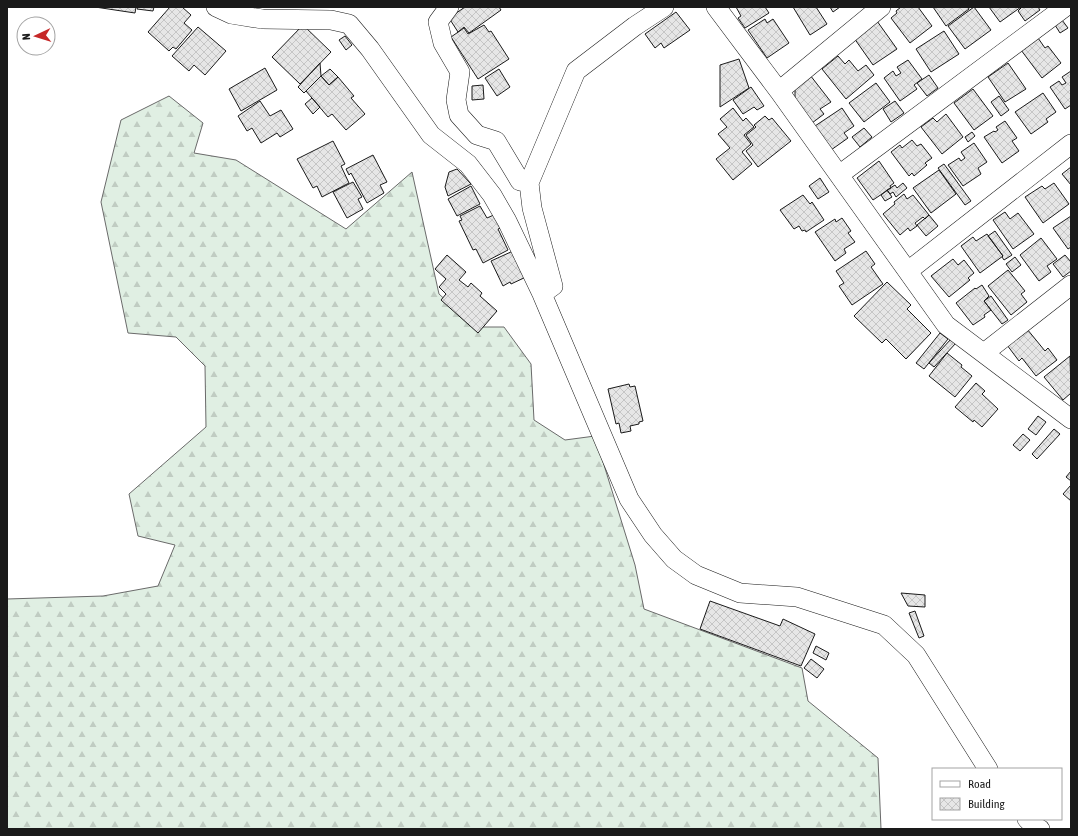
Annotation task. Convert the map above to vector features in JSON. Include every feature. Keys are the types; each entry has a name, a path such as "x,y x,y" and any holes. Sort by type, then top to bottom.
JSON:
{"street":[{"path":"216,7 231,14 262,19 331,20 349,24 370,50 431,135 468,164 492,195 507,221 542,294 629,499 652,535 674,559 696,576 740,593 797,597 884,625 916,655 987,768"},
{"path":"449,7 438,22 443,43 460,72 456,100 459,115 477,135 496,141 520,181 529,183"},
{"path":"542,294 553,286 532,208 529,183 576,71 635,26 664,7"},
{"path":"716,7 779,92 946,325 1071,419"},
{"path":"779,92 881,7"},
{"path":"838,175 1064,7"},
{"path":"908,271 1071,144"},
{"path":"984,353 1071,285"},
{"path":"1028,820 1035,827 1040,829"}],"green space":[{"path":"169,96 203,123 194,153 236,160 346,229 412,172 439,294 475,327 504,327 531,364 534,420 565,440 595,436 635,565 644,609 802,668 808,701 878,758 881,829 7,829 7,599 103,596 158,586 175,545 138,536 129,494 206,427 205,366 176,337 128,333 101,202 121,120"}],"building":[{"path":"95,7 136,7 135,13"},
{"path":"138,7 154,7 153,11 137,9"},
{"path":"170,7 182,7 191,15 184,23 192,30 176,49 173,47 169,51 148,32"},
{"path":"465,7 499,7 501,10 469,33 464,27 458,32 449,18"},
{"path":"736,7 765,7 769,13 745,28 738,18 741,16"},
{"path":"793,7 816,7 827,24 810,35"},
{"path":"830,7 840,7 833,12"},
{"path":"901,7 918,7 932,26 910,43 891,18"},
{"path":"933,7 968,7 969,9 946,26"},
{"path":"974,7 991,30 965,49 948,26"},
{"path":"989,7 1021,7 1000,22"},
{"path":"1022,7 1038,7 1040,10 1025,21 1018,11"},
{"path":"676,12 690,30 664,48 661,43 655,48 645,34"},
{"path":"765,19 767,23 773,19 789,43 767,58 748,30"},
{"path":"1062,20 1068,28 1060,33 1055,25"},
{"path":"877,21 897,49 873,65 854,38"},
{"path":"303,25 331,52 300,84 272,57"},
{"path":"484,25 489,32 491,31 509,59 478,79 451,37 464,28 468,34"},
{"path":"198,27 226,51 205,75 194,65 189,71 172,56"},
{"path":"944,31 959,54 931,72 916,49"},
{"path":"345,36 352,45 346,50 339,40"},
{"path":"1038,38 1045,48 1048,46 1061,63 1042,78 1021,50"},
{"path":"838,56 845,64 849,60 858,71 866,65 874,75 846,99 822,69"},
{"path":"739,59 749,88 720,107 720,65"},
{"path":"908,60 922,79 914,85 917,89 900,101 884,78 893,71 896,76 901,73 897,67"},
{"path":"320,63 321,76 304,93 298,87"},
{"path":"1008,63 1026,89 1005,102 988,77"},
{"path":"265,68 277,90 241,111 229,89"},
{"path":"330,69 338,77 329,85 321,76"},
{"path":"499,69 510,87 497,96 485,78"},
{"path":"1071,71 1071,105 1065,109 1050,87 1059,81 1062,85 1066,83 1062,77"},
{"path":"810,75 831,102 820,109 824,114 812,123 795,99 795,86"},
{"path":"929,75 938,88 927,96 917,83"},
{"path":"321,76 329,85 338,77 354,96 351,98 365,114 346,130 332,114 328,117 306,91"},
{"path":"876,83 890,102 864,122 849,103"},
{"path":"483,85 484,99 472,100 472,86"},
{"path":"751,87 764,106 757,110 754,107 743,114 733,100"},
{"path":"973,89 993,116 974,130 954,103"},
{"path":"1043,93 1056,112 1046,119 1048,122 1031,134 1015,112"},
{"path":"999,96 1009,110 1001,116 991,102"},
{"path":"312,98 320,107 313,114 305,104"},
{"path":"260,101 270,116 281,110 293,129 280,137 277,133 261,143 252,128 247,131 238,116"},
{"path":"895,101 904,113 891,122 883,109"},
{"path":"733,108 743,121 746,118 754,127 744,135 751,144 742,152 752,164 733,180 716,159 730,148 718,134 727,127 720,119"},
{"path":"842,108 854,126 844,133 848,138 831,150 815,126"},
{"path":"946,114 963,137 942,154 921,127 933,118 937,122"},
{"path":"765,116 769,120 772,118 791,141 758,167 746,151 753,145 746,135 756,127 754,125"},
{"path":"1005,121 1017,138 1012,141 1019,151 1002,163 984,137 998,130 996,127"},
{"path":"864,128 872,137 860,147 852,137"},
{"path":"972,132 975,136 968,142 965,137"},
{"path":"912,140 917,146 921,144 932,158 925,163 927,165 914,176 912,173 909,176 891,152 900,145 902,148"},
{"path":"333,141 345,164 341,166 349,183 322,197 317,186 313,188 297,159"},
{"path":"974,143 987,162 978,168 981,174 963,186 948,165 959,158 961,161 965,158 961,152"},
{"path":"373,155 387,182 380,185 384,193 367,203 351,173 349,175 346,169"},
{"path":"879,161 894,183 890,186 891,188 873,200 857,178"},
{"path":"944,164 971,201 965,205 938,168"},
{"path":"1071,167 1071,185 1062,174"},
{"path":"457,169 471,184 448,196 445,187 449,172"},
{"path":"939,170 956,194 931,213 913,188"},
{"path":"820,178 829,192 818,199 809,186"},
{"path":"353,182 362,197 358,199 363,209 347,218 333,192"},
{"path":"903,183 907,188 896,197 893,192 890,194 887,190 895,185 897,188"},
{"path":"1054,183 1069,204 1043,223 1025,197 1042,186 1045,189"},
{"path":"471,186 480,204 457,216 448,199"},
{"path":"887,190 892,197 885,201 881,195"},
{"path":"904,194 907,199 913,195 929,215 925,219 923,217 915,223 917,226 910,231 908,228 900,235 883,214"},
{"path":"803,195 810,204 812,202 824,220 806,232 805,230 802,231 799,226 794,229 780,210"},
{"path":"480,206 487,218 496,214 503,227 498,229 508,250 483,263 476,249 473,250 459,221 462,220 460,216"},
{"path":"1005,212 1010,219 1018,213 1034,234 1013,249 993,220"},
{"path":"929,215 938,226 926,236 917,225"},
{"path":"1071,216 1071,247 1068,249 1053,228"},
{"path":"842,218 851,231 848,233 855,242 844,249 846,253 835,261 815,232 835,219 836,222"},
{"path":"995,231 1012,255 1004,260 1002,257 1003,256 988,236"},
{"path":"987,234 1003,256 980,273 961,246 973,237 976,241"},
{"path":"1041,238 1057,259 1047,266 1051,272 1039,281 1020,255"},
{"path":"513,251 526,277 503,286 491,261"},
{"path":"866,251 875,264 871,267 883,284 852,305 839,286 844,283 836,271"},
{"path":"447,255 466,272 459,280 468,287 471,283 482,293 480,296 497,311 478,333 441,300 446,294 439,287 446,279 435,269"},
{"path":"1065,255 1071,262 1071,271 1063,277 1053,264"},
{"path":"1015,257 1021,265 1012,272 1006,264"},
{"path":"953,259 958,265 964,260 974,273 968,278 970,280 949,297 931,276"},
{"path":"1008,270 1025,291 1021,294 1027,302 1011,315 988,286"},
{"path":"887,282 911,305 907,309 931,333 906,359 886,339 882,343 854,316"},
{"path":"982,285 989,296 984,301 991,310 984,315 985,317 973,325 956,303 975,288 976,289"},
{"path":"991,296 1008,320 1002,324 984,301"},
{"path":"1027,329 1045,351 1048,348 1057,360 1036,376 1022,358 1019,361 1007,345"},
{"path":"940,333 948,339 924,369 916,363"},
{"path":"951,339 956,343 934,367 929,363"},
{"path":"947,353 962,365 961,367 972,376 955,397 929,376"},
{"path":"1070,356 1071,393 1063,400 1044,377"},
{"path":"976,383 985,391 982,394 998,409 982,427 974,420 973,422 955,407"},
{"path":"629,384 630,387 635,386 643,421 639,422 639,424 630,426 631,431 621,433 619,423 616,424 608,389"},
{"path":"1038,416 1046,422 1036,435 1028,429"},
{"path":"1054,429 1060,434 1037,459 1032,454"},
{"path":"1023,434 1030,440 1020,451 1013,445"},
{"path":"1071,471 1071,481 1066,477"},
{"path":"1071,485 1071,501 1063,494"},
{"path":"901,593 925,595 925,607 908,606"},
{"path":"710,601 780,626 783,619 815,634 801,666 700,629"},
{"path":"915,611 924,636 919,638 909,613"},
{"path":"816,646 829,653 826,660 813,653"},
{"path":"811,659 824,669 817,678 804,668"}]}
